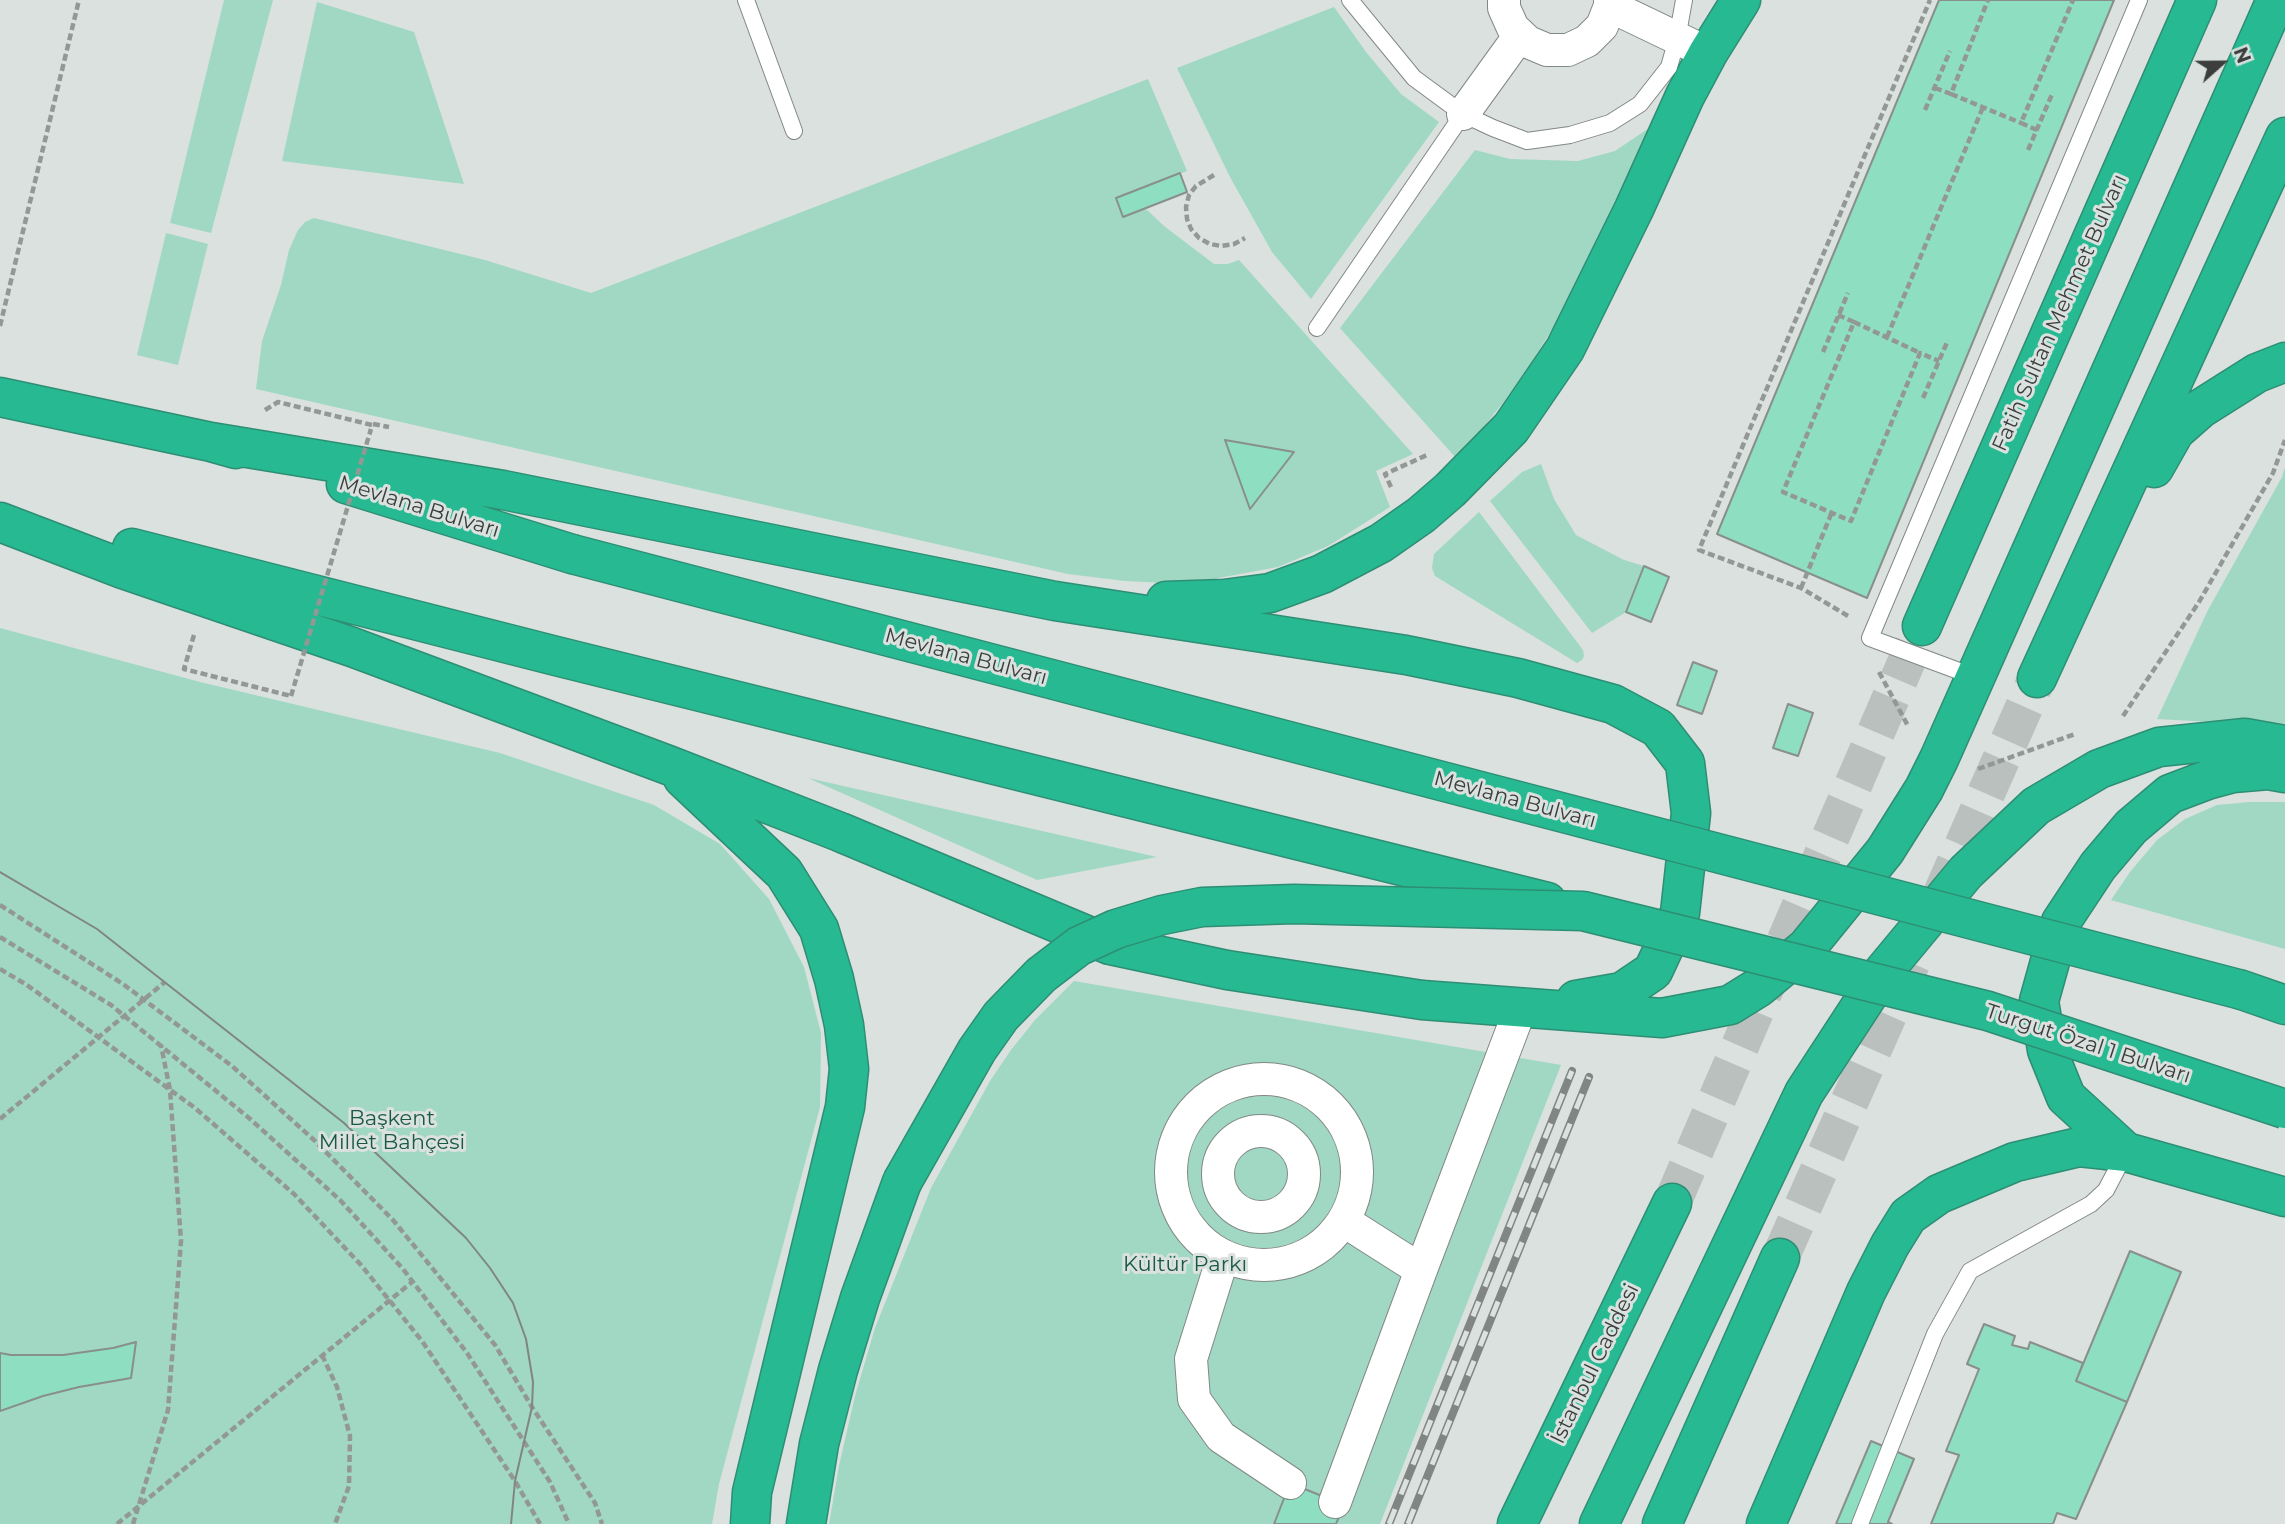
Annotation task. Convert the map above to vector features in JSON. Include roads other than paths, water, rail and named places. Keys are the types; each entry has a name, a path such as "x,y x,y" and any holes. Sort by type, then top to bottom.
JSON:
{"highway":[{"name":"Fatih Sultan Mehmet Bulvarı","path":"1923,626 2197,0"},
{"path":"0,522 122,569 365,652 668,765 840,832 1110,945 1227,970 1422,1000 1662,1018 1730,1005 1759,986 1807,947 1885,851 1929,779 2276,0"},
{"path":"1055,601 1224,599 1270,593 1322,574 1381,543 1421,515 1450,490 1511,428 1565,349 1634,209 1685,96 1692,46 1733,5"},
{"path":"2285,136 2037,678 2175,431 2225,393 2257,373 2285,362"},
{"name":"Mevlana Bulvarı","path":"0,397 211,442 572,554 2242,990"},
{"path":"211,442 503,490 1055,601 1406,655 1518,678 1613,705 1658,727 1685,764 1691,813 1679,913 1653,971 1622,992 1521,1007"},
{"path":"0,514 556,656 1583,911"},
{"path":"1599,1524 1804,1093 1883,972 1966,872 2036,806 2099,769 2159,747 2245,738 2285,745"},
{"path":"668,765 784,873 798,895 819,929 834,979 847,1047 849,1069 845,1107 752,1492 750,1524"},
{"path":"2126,1152 2066,1097 2047,1050 2039,1001 2061,922 2098,866 2131,827 2170,794 2233,773 2267,770 2285,773"},
{"path":"806,1524 819,1444 838,1370 860,1298 902,1182 977,1050 1001,1016 1041,975 1079,946 1116,929 1202,906 1583,911"},
{"name":"Turgut Özal 1 Bulvarı","path":"1583,911 1988,1010 2285,1109"},
{"path":"2242,990 2285,993"},
{"path":"2242,990 2285,1004"},
{"path":"1766,1524 1866,1292 1908,1216 1939,1194 2015,1162 2079,1147 2126,1152 2285,1197"},
{"name":"İstanbul Caddesi","path":"1517,1524 1672,1203"},
{"path":"1662,1524 1780,1258"}],"street":[{"path":"1504,0 1504,8 1513,28 1528,42 1547,50 1568,50 1587,41 1602,26 1610,3 1692,46"},
{"path":"1463,114 1520,34"},
{"path":"1335,1502 1521,1007"},
{"path":"1241,1081 1285,1081 1305,1088 1324,1101 1339,1117 1350,1136 1356,1157 1357,1179 1353,1201 1340,1227 1316,1251 1278,1265 1238,1263 1213,1251 1184,1221 1172,1194 1171,1154 1185,1122 1202,1101 1220,1089 1241,1081"},
{"path":"1287,1140 1324,1101"},
{"path":"1185,1122 1226,1148"},
{"path":"1264,1130 1278,1134 1299,1154 1304,1168 1304,1182 1299,1196 1289,1207 1264,1217 1250,1216 1234,1207 1221,1188 1218,1174 1226,1148 1236,1138 1250,1132 1264,1130"},
{"path":"1299,1196 1340,1227 1421,1270"},
{"path":"1234,1207 1213,1251 1191,1359 1194,1399 1220,1437 1290,1483"}],"lane":[{"path":"747,0 794,131"},
{"path":"1350,0 1414,78 1463,114 1527,141 1570,135 1610,123 1640,104 1669,67 1692,46 1684,0"},
{"path":"1975,677 1870,638 2139,0"},
{"path":"1317,328 1463,114"},
{"path":"1860,1524 1935,1334 1970,1271 2091,1204 2106,1190 2126,1152"}],"tunnel":[{"path":"1672,1203 1922,626"},
{"path":"1940,898 2037,678"},
{"path":"1780,1258 1913,959"}],"tram line":[{"path":"0,872 97,929 344,1123 466,1238 490,1268 513,1303 526,1339 533,1382 532,1407 515,1481 511,1524"}],"railway":[{"path":"1389,1524 1572,1071"},
{"path":"1408,1524 1589,1077"}],"park label":[{"name":"Başkent Millet Bahçesi","path":"392,1131"},
{"name":"Kültür Parkı","path":"1185,1265"}]}
